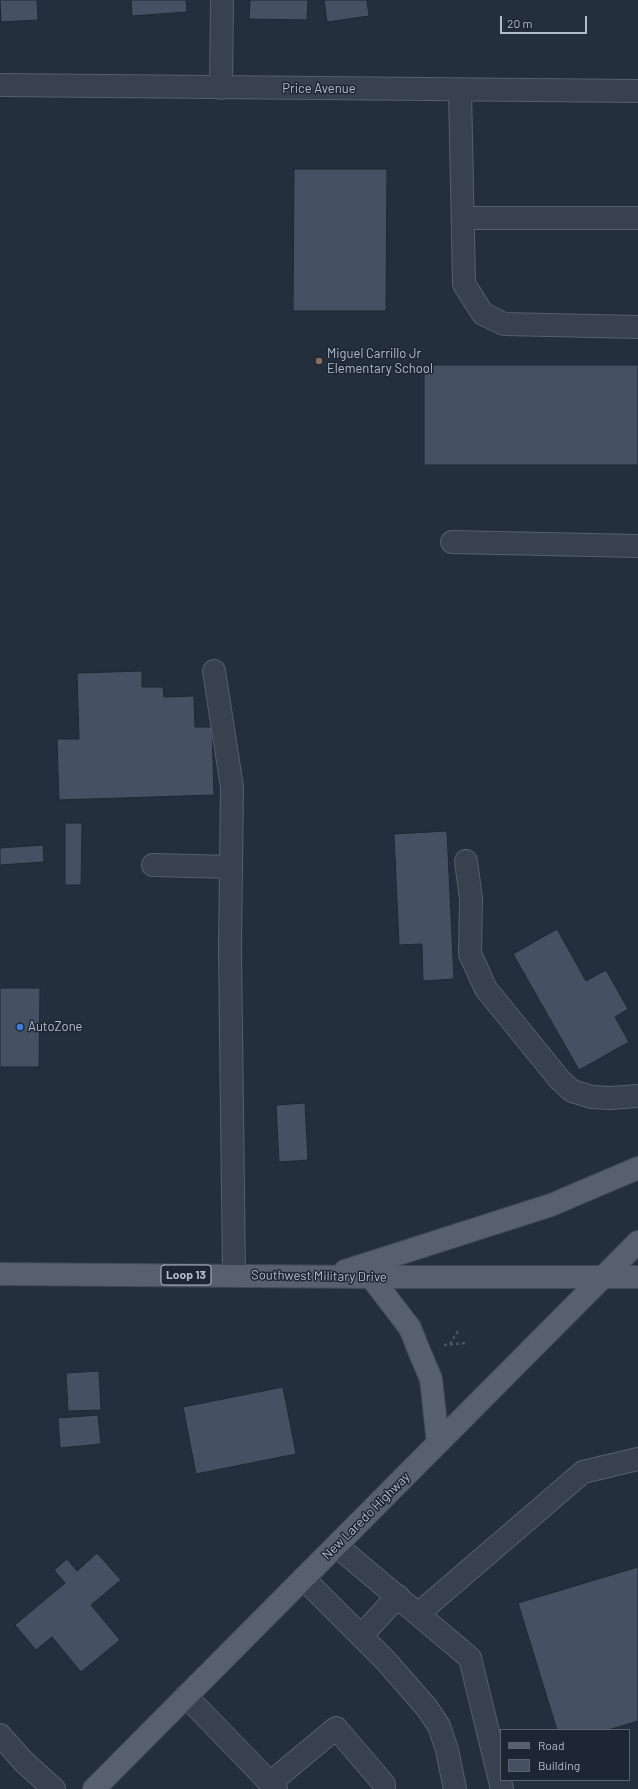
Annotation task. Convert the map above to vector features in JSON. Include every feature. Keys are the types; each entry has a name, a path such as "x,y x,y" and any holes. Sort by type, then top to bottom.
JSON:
{"main road":[{"path":"326,1276 551,1206 638,1168"},
{"name":"New Laredo Highway","path":"94,1789 638,1242"},
{"name":"Southwest Military Drive","path":"0,1274 371,1277 638,1277"},
{"path":"371,1277 410,1328 431,1379 438,1443"}],"street":[{"path":"221,88 222,0"},
{"name":"Price Avenue","path":"0,85 638,92"},
{"path":"460,90 464,284 483,314 504,324 638,327"},
{"path":"463,218 638,218"},
{"path":"452,542 638,546"},
{"path":"214,671 232,787 230,948 234,1275"},
{"path":"466,861 471,899 470,954 486,989 560,1080 572,1090 592,1097 610,1098 638,1096"},
{"path":"153,865 231,867"},
{"path":"419,1613 583,1472 638,1459"},
{"path":"337,1546 419,1613 470,1658 500,1781"},
{"path":"304,1579 386,1661 422,1702 439,1726 447,1750 455,1789"},
{"path":"361,1636 398,1596"},
{"path":"186,1696 273,1786 336,1728 384,1784 384,1789"},
{"path":"0,1735 24,1762 54,1789"}],"path":[{"path":"458,1331 450,1344 466,1343"}],"building":[{"path":"0,0 37,0 38,20 1,22"},
{"path":"131,0 186,0 187,12 132,16"},
{"path":"250,0 308,0 307,20 249,19"},
{"path":"324,0 367,0 369,16 327,22"},
{"path":"294,169 387,169 386,311 293,311"},
{"path":"424,365 638,365 638,465 424,465"},
{"path":"142,671 142,687 163,687 164,697 194,696 195,727 212,727 214,795 59,800 57,739 79,739 77,673"},
{"path":"65,823 82,823 81,885 65,885"},
{"path":"447,831 454,979 423,981 422,944 399,945 394,834"},
{"path":"43,845 44,862 0,865 0,848"},
{"path":"557,929 586,981 606,970 628,1009 615,1017 629,1042 579,1070 513,954"},
{"name":"AutoZone","path":"0,988 40,988 39,1067 0,1067"},
{"path":"305,1103 308,1160 279,1162 276,1105"},
{"path":"99,1371 101,1410 68,1411 66,1373"},
{"path":"283,1387 296,1454 196,1474 183,1407"},
{"path":"98,1415 101,1444 60,1448 58,1418"},
{"path":"97,1553 121,1580 91,1605 120,1640 81,1672 52,1637 36,1650 15,1625 65,1583 54,1570 67,1559 77,1571"},
{"path":"638,1567 638,1721 611,1729 557,1729 518,1603"}],"place":[{"name":"Miguel Carrillo Jr Elementary School","path":"319,361"},
{"name":"AutoZone","path":"20,1027"}]}
